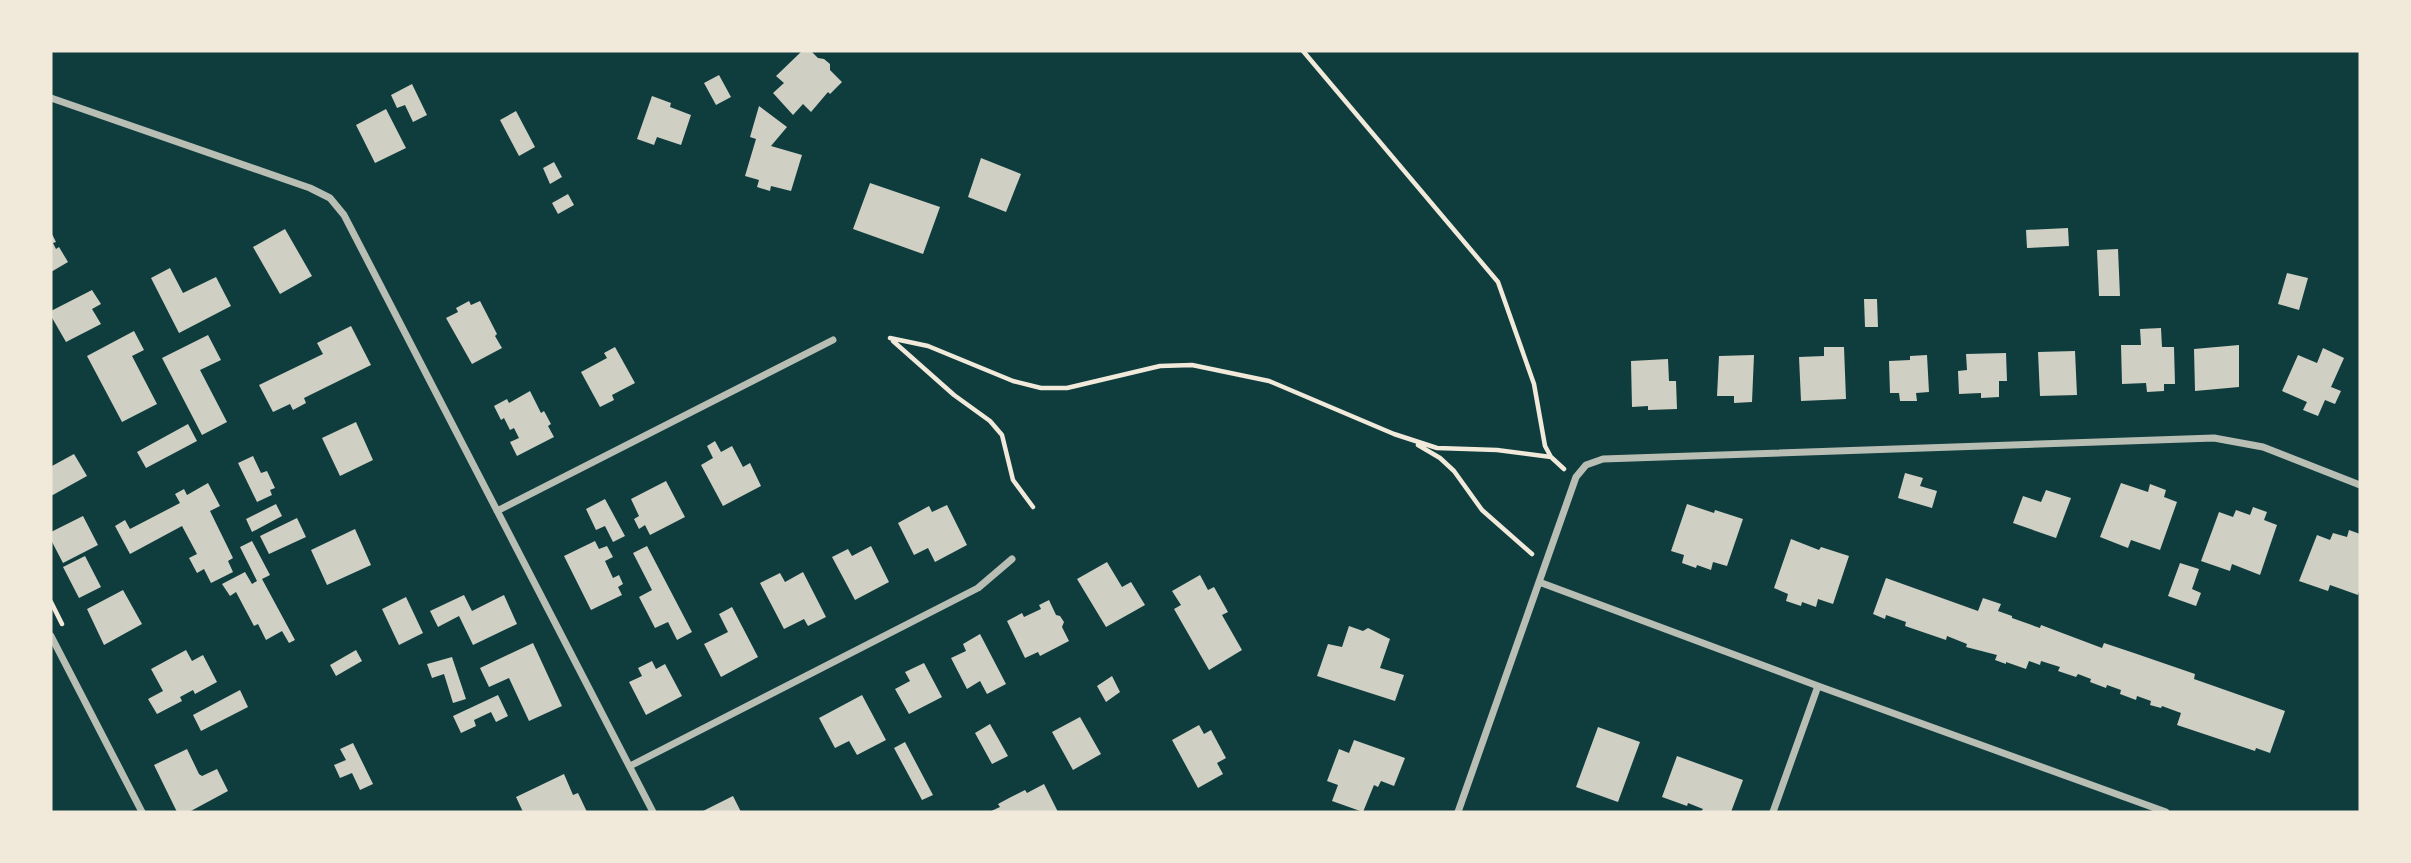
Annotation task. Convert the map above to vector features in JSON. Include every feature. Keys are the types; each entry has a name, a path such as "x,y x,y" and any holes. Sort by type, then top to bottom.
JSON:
{"street":[{"path":"51,98 310,188 330,198 344,215 653,812"},
{"path":"497,511 833,340"},
{"path":"1458,812 1576,477 1587,465 1603,458 2214,438 2263,447 2360,485"},
{"path":"630,766 978,588 1012,559"},
{"path":"1539,582 2166,812"},
{"path":"51,636 142,812"},
{"path":"1773,812 1818,686"}],"path":[{"path":"1303,51 1498,282 1534,384 1545,446 1559,466 1576,477"},
{"path":"1033,507 1013,480 1002,435 990,421 954,395 890,338 928,346 1013,382 1041,388 1067,388 1160,366 1192,365 1269,381 1411,441 1440,458 1454,471 1482,510 1525,546 1544,567"},
{"path":"1411,441 1437,448 1511,451 1551,457"}],"building":[{"path":"802,51 811,51 818,58 824,59 842,82 830,94 828,92 811,112 803,104 793,115 773,93 784,83 776,76"},
{"path":"719,75 731,97 716,105 704,83"},
{"path":"412,84 427,115 413,122 405,105 397,108 391,95"},
{"path":"652,96 691,115 681,145 657,137 654,145 637,139"},
{"path":"759,106 787,127 771,146 802,155 791,191 771,186 770,191 757,187 759,180 745,176 756,139 750,137"},
{"path":"386,109 406,148 375,163 356,125"},
{"path":"516,111 535,147 519,156 500,120"},
{"path":"981,158 1021,174 1006,212 968,197"},
{"path":"554,162 562,177 550,184 543,168"},
{"path":"870,183 940,207 923,254 853,229"},
{"path":"568,194 574,205 558,214 552,203"},
{"path":"2068,228 2069,246 2027,248 2026,230"},
{"path":"285,229 312,276 280,294 253,247"},
{"path":"51,232 56,249 59,247 68,262 51,272"},
{"path":"2118,249 2120,296 2099,296 2097,250"},
{"path":"170,268 183,293 216,277 231,306 179,333 151,278"},
{"path":"2287,273 2308,278 2299,310 2278,304"},
{"path":"92,290 101,304 92,309 101,324 66,342 51,316 51,311"},
{"path":"1864,299 1877,299 1878,327 1865,327"},
{"path":"469,301 471,305 480,301 502,348 472,364 446,318 458,312 456,308"},
{"path":"351,326 371,365 304,398 306,403 293,410 290,404 273,412 259,385 323,354 317,343"},
{"path":"2161,328 2162,347 2174,347 2175,384 2164,384 2164,391 2147,392 2146,383 2122,384 2121,345 2141,345 2140,329"},
{"path":"134,331 144,350 132,356 157,404 122,422 87,356"},
{"path":"208,335 221,360 200,370 227,422 202,435 162,358"},
{"path":"2239,345 2239,387 2195,391 2194,349"},
{"path":"615,347 635,383 612,395 614,400 600,407 581,372 607,358 604,353"},
{"path":"1824,347 1844,347 1846,399 1801,401 1799,357 1824,356"},
{"path":"2323,348 2344,358 2331,387 2341,391 2335,404 2325,400 2318,416 2303,410 2307,402 2282,391 2298,355 2317,363"},
{"path":"2075,351 2077,395 2040,396 2038,352"},
{"path":"2006,353 2007,381 1999,381 1999,397 1981,398 1981,393 1959,394 1958,371 1967,370 1966,354"},
{"path":"1754,355 1752,402 1734,403 1734,396 1717,396 1719,356"},
{"path":"1927,355 1929,392 1916,393 1917,401 1900,401 1899,393 1890,393 1889,361 1910,360 1910,356"},
{"path":"1668,359 1669,381 1676,381 1677,409 1648,410 1648,406 1632,407 1631,361"},
{"path":"530,391 541,413 544,411 551,424 548,426 554,437 517,456 510,442 519,438 514,428 510,430 504,418 501,420 494,406 507,399 509,403"},
{"path":"356,422 373,460 340,476 322,438"},
{"path":"188,424 197,441 146,468 137,452"},
{"path":"715,441 721,452 732,446 743,467 750,463 761,486 723,506 701,465 713,458 707,446"},
{"path":"74,454 87,476 51,496 51,463 52,466"},
{"path":"253,456 261,473 267,471 275,488 270,490 272,495 257,502 238,463"},
{"path":"1905,473 1923,478 1920,486 1937,491 1932,508 1898,498"},
{"path":"666,481 685,517 650,535 645,525 639,529 634,519 639,516 631,499"},
{"path":"208,483 220,506 210,511 233,558 228,561 233,572 211,583 204,569 197,573 189,558 197,554 182,526 130,554 115,526 125,520 130,529 180,503 175,494 184,489 187,495"},
{"path":"2121,483 2148,492 2150,484 2166,490 2164,497 2177,502 2160,550 2131,540 2128,548 2100,537"},
{"path":"2046,490 2071,498 2056,538 2013,523 2023,496 2041,502"},
{"path":"605,499 625,536 613,542 605,526 596,530 586,509"},
{"path":"276,504 282,516 252,532 246,519"},
{"path":"1687,504 1743,519 1727,566 1713,562 1711,570 1697,565 1696,568 1682,563 1684,555 1671,551"},
{"path":"947,505 967,545 935,562 928,548 914,555 898,523 929,506 932,512"},
{"path":"2253,507 2267,512 2264,520 2277,525 2260,575 2232,564 2230,571 2201,561 2219,512 2233,517 2236,510 2250,515"},
{"path":"83,516 98,545 63,563 51,540 51,532"},
{"path":"297,518 306,537 269,554 260,536"},
{"path":"355,529 371,565 327,585 311,550"},
{"path":"2349,530 2360,534 2358,595 2330,585 2328,591 2299,581 2317,535 2330,540 2333,533 2347,537"},
{"path":"1791,539 1819,550 1821,547 1849,556 1833,604 1818,599 1816,607 1802,602 1801,606 1786,601 1788,594 1774,588"},
{"path":"252,541 270,575 262,579 295,640 289,643 282,631 266,640 258,624 254,626 236,592 230,596 222,584 245,572 252,584 257,581 240,547"},
{"path":"595,541 599,549 607,546 613,557 605,561 613,578 619,575 623,584 618,587 622,595 591,610 564,556"},
{"path":"647,546 692,632 677,640 668,622 655,628 639,597 652,590 633,553"},
{"path":"871,546 889,582 855,600 832,557 848,549 852,556"},
{"path":"85,556 101,587 79,598 63,567"},
{"path":"1107,562 1122,587 1131,582 1145,605 1106,627 1077,579"},
{"path":"2180,563 2199,569 2192,589 2201,593 2196,606 2168,596"},
{"path":"803,572 826,617 808,626 804,619 784,629 760,583 780,573 785,582"},
{"path":"1200,575 1208,590 1214,587 1228,612 1222,615 1242,650 1209,670 1174,609 1181,605 1172,591"},
{"path":"1886,578 1978,611 1983,598 2001,604 1998,611 2012,618 2040,628 2041,625 2102,648 2104,643 2134,653 2195,674 2194,679 2285,711 2270,753 2256,748 2255,751 2177,725 2181,713 2150,705 2151,701 2137,696 2136,700 2120,694 2121,690 2107,685 2106,688 2078,674 2076,677 2058,671 2060,667 2041,661 2040,665 2029,661 2026,669 2006,664 1995,660 1997,655 1966,647 1967,644 1947,636 1946,640 1905,626 1906,622 1873,614"},
{"path":"123,590 142,624 104,645 87,609"},
{"path":"464,595 472,611 504,595 517,624 473,645 459,616 438,627 430,611"},
{"path":"406,597 423,633 399,645 382,609"},
{"path":"1049,600 1056,615 1064,622 1062,627 1069,641 1040,656 1038,652 1025,658 1007,621 1022,613 1024,617 1041,609 1039,605"},
{"path":"732,607 758,657 721,677 704,644 728,632 719,614"},
{"path":"1349,626 1363,631 1368,628 1390,639 1380,668 1404,675 1395,701 1317,676 1328,644 1342,647"},
{"path":"980,634 1006,684 987,694 980,681 967,689 951,658 966,651 963,644"},
{"path":"533,643 562,706 529,721 509,678 489,687 480,668"},
{"path":"186,650 192,661 203,655 217,682 195,694 193,690 180,697 182,701 157,714 148,699 163,691 151,669"},
{"path":"356,650 362,661 336,676 330,665"},
{"path":"452,657 466,699 453,703 444,674 432,678 427,664"},
{"path":"652,661 656,669 665,664 682,696 646,715 629,682 642,676 638,668"},
{"path":"924,663 942,697 909,714 895,689 910,681 905,672"},
{"path":"1112,676 1120,692 1106,702 1097,686"},
{"path":"240,690 248,707 201,731 193,715"},
{"path":"498,695 508,716 496,722 491,712 474,720 476,726 461,733 453,716"},
{"path":"862,695 886,740 857,755 849,741 835,748 819,718"},
{"path":"1080,717 1101,754 1073,770 1052,732"},
{"path":"990,724 1008,756 992,764 975,733"},
{"path":"1199,725 1204,734 1211,730 1226,758 1217,763 1223,774 1198,788 1172,740"},
{"path":"1598,727 1640,742 1618,802 1576,787"},
{"path":"1354,740 1405,758 1394,786 1381,781 1378,787 1374,785 1363,812 1332,801 1338,785 1327,781 1339,749 1349,753"},
{"path":"905,742 933,795 922,800 894,748"},
{"path":"353,743 373,784 360,790 352,773 340,778 334,765 346,760 340,749"},
{"path":"187,749 199,774 202,776 217,769 228,791 189,812 177,812 154,765"},
{"path":"1677,756 1743,780 1731,812 1701,812 1703,809 1688,803 1687,806 1662,797"},
{"path":"564,774 573,795 578,793 587,812 523,812 516,797"},
{"path":"1044,784 1058,812 989,812 1011,797 1025,790 1027,793"},
{"path":"733,796 741,812 701,812"}]}
